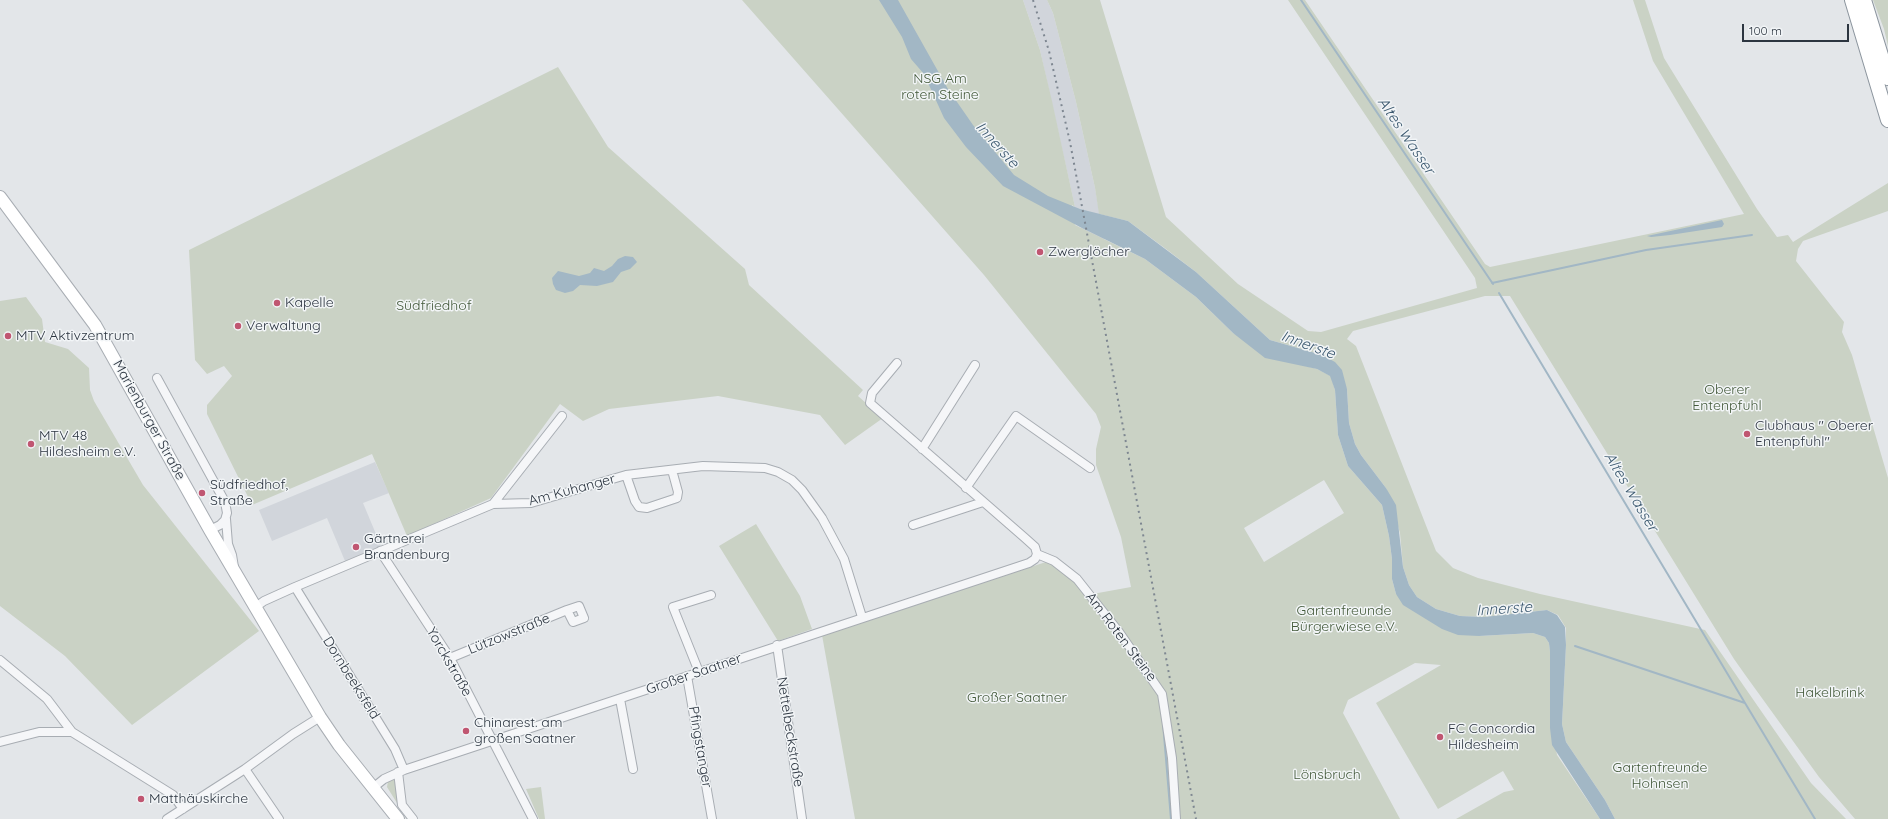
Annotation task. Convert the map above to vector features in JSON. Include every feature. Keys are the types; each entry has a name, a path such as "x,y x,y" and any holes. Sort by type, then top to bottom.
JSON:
{"highway":[{"path":"1852,0 1888,120"},
{"path":"1864,0 1888,78"}],"main road":[{"name":"Marienburger Straße","path":"0,197 94,325 210,530 257,606 320,716 339,744 398,819"}],"street":[{"name":"Am Roten Steine","path":"897,363 872,393 870,403 1035,547 1037,554 1054,561 1077,579 1119,632 1162,694 1172,758 1176,819"},
{"path":"922,449 976,365"},
{"name":"Marienburger Straße","path":"157,378 224,500 227,510 226,519 228,544 232,555 234,569"},
{"path":"257,606 264,601 295,587 493,504 562,416"},
{"path":"966,488 1016,416 1090,468"},
{"name":"Am Kuhanger","path":"493,504 531,503 626,475 703,466 748,466 772,470 792,480 802,490 822,518 849,571 862,617"},
{"name":"Am Kuhanger","path":"626,475 634,501 639,507 647,508 677,498 678,492 672,470"},
{"path":"913,525 983,502"},
{"path":"210,530 220,525 226,519"},
{"name":"Yorckstraße","path":"380,551 450,658 533,819"},
{"name":"Großer Saatner","path":"374,787 384,779 401,771 862,617 1029,563 1035,559 1037,554"},
{"name":"Dornbeeksfeld","path":"295,587 395,749 401,771"},
{"path":"699,672 673,607 711,595"},
{"name":"Lützowstraße","path":"450,658 567,610"},
{"name":"Nettelbeckstraße","path":"778,645 802,819"},
{"path":"0,660 47,699 72,732 173,795 183,809"},
{"name":"Pfingstanger","path":"687,676 712,819"},
{"path":"620,699 633,769"},
{"path":"167,819 245,769 320,716"},
{"path":"0,742 39,732 72,732"},
{"path":"245,769 279,819"},
{"path":"401,771 402,805 413,819"}],"shaded area":[{"path":"1023,0 1047,0 1053,13 1076,102 1095,188 1141,446 1075,207 1040,50"},
{"name":"Gärtnerei Brandenburg","path":"375,462 389,493 363,503 381,546 345,561 327,518 272,541 259,510"}],"green space":[{"path":"742,0 1023,0 1040,50 1052,101 1075,207 1072,205 1075,225 1145,259 1196,297 1233,333 1299,364 1317,369 1331,376 1335,390 1338,435 1348,466 1382,505 1389,536 1392,559 1392,579 1396,594 1479,636 1533,633 1545,637 1549,643 1550,652 1550,710 1557,755 1600,819 1456,819 1504,792 1514,790 1503,771 1438,809 1376,703 1441,665 1415,663 1348,700 1343,713 1400,819 855,819 822,635 1049,561 1066,574 1087,595 1131,587 1121,537 1096,465 1096,449 1101,427 1096,414 984,275","holes":["1324,480 1344,513 1264,562 1244,528"]},
{"path":"1047,0 1100,0 1166,217 1238,284 1308,331 1321,332 1477,288 1475,278 1288,0 1305,0 1485,264 1490,267 1744,214 1653,61 1633,0 1645,0 1664,58 1757,209 1777,237 1788,235 1793,242 1888,183 1888,211 1803,241 1798,249 1796,261 1844,322 1842,332 1852,355 1888,478 1888,819 1855,819 1819,777 1746,676 1734,659 1510,296 1485,296 1353,331 1347,339 1356,346 1436,551 1453,568 1478,578 1540,594 1705,630 1811,783 1846,819 1615,819 1605,800 1566,742 1562,724 1566,628 1558,615 1547,610 1484,617 1460,616 1436,609 1417,597 1409,585 1403,567 1400,533 1386,488 1361,455 1355,444 1349,423 1347,389 1322,355 1270,340 1196,272 1128,221 1099,214 1095,188 1076,102 1053,13"},
{"path":"1873,0 1888,0 1888,46 1884,29"},
{"name":"Südfriedhof","path":"558,67 608,147 745,269 749,285 863,390 858,396 883,418 845,445 820,415 718,396 609,409 583,421 560,404 491,498 407,536 372,454 252,505 207,414 207,405 232,376 224,366 207,374 195,360 189,250"},
{"path":"26,297 42,319 45,342 68,349 89,368 90,390 94,401 143,485 259,631 132,725 65,656 0,606 0,301"},
{"path":"756,524 800,596 812,629 778,641 719,546"},
{"path":"395,778 410,819 407,819 387,787 388,781"},
{"path":"541,787 545,819 539,819 526,789"}],"water":[{"path":"879,0 898,0 948,89 973,125 1014,175 1048,196 1080,209 1128,221 1196,272 1270,340 1322,355 1335,362 1342,370 1347,389 1349,423 1355,444 1396,505 1403,567 1409,585 1417,597 1436,609 1460,616 1484,617 1547,610 1557,615 1565,627 1566,645 1562,724 1566,742 1605,800 1615,819 1600,819 1552,745 1550,728 1550,652 1549,643 1545,637 1533,633 1479,636 1458,635 1442,629 1403,605 1396,594 1392,579 1392,559 1389,536 1382,505 1348,466 1338,435 1335,390 1330,376 1317,369 1265,358 1233,333 1196,297 1145,259 1080,227 1003,186 966,147 944,118 924,74 911,59 902,37"},
{"path":"1722,220 1724,224 1722,227 1670,235 1647,236"},
{"path":"625,256 633,257 637,262 630,269 621,272 613,282 597,286 580,285 573,291 565,293 556,290 553,284 552,278 558,271 579,276 590,273 594,268 604,271 612,266 618,259"}],"waterway":[{"name":"Altes Wasser","path":"1301,0 1493,284"},
{"path":"1492,283 1646,250 1752,235"},
{"name":"Altes Wasser","path":"1499,293 1745,703"},
{"name":"Altes Wasser","path":"1575,646 1745,703 1815,819"},
{"path":"1133,660 1149,682"},
{"path":"1163,723 1171,819"}],"railway":[{"path":"1033,0 1049,51 1070,142 1196,819"}],"place":[{"name":"Zwerglöcher","path":"1040,252"},
{"name":"Kapelle","path":"277,303"},
{"name":"Verwaltung","path":"238,326"},
{"name":"MTV Aktivzentrum","path":"8,336"},
{"name":"Clubhaus \" Oberer Entenpfuhl\"","path":"1747,434"},
{"name":"MTV 48 Hildesheim e.V.","path":"31,444"},
{"name":"Südfriedhof, Straße","path":"202,493"},
{"name":"Gärtnerei Brandenburg","path":"356,547"},
{"name":"Chinarest. am großen Saatner","path":"466,731"},
{"name":"FC Concordia Hildesheim","path":"1440,737"},
{"name":"Matthäuskirche","path":"141,799"}],"park label":[{"name":"NSG Am roten Steine","path":"940,88"},
{"name":"Oberer Entenpfuhl","path":"1727,398"},
{"name":"Gartenfreunde Bürgerwiese e.V.","path":"1344,620"},
{"name":"Hakelbrink","path":"1830,693"},
{"name":"Lönsbruch","path":"1327,775"},
{"name":"Gartenfreunde Hohnsen","path":"1660,776"}],"water label":[{"name":"Innerste","path":"997,145"},
{"name":"Innerste","path":"1308,345"},
{"name":"Innerste","path":"1504,609"}]}
